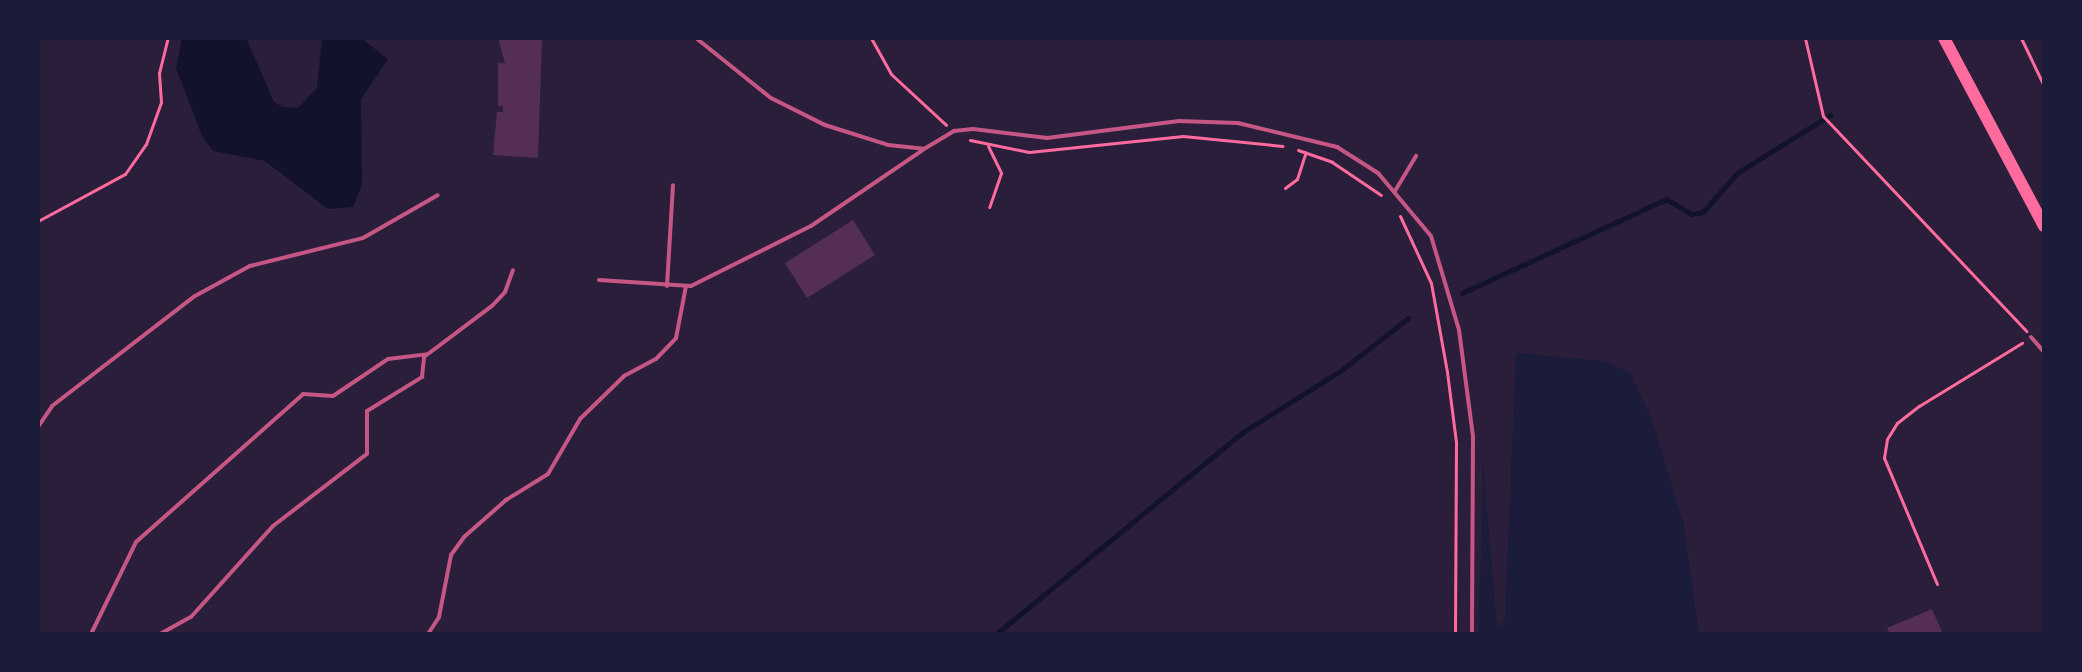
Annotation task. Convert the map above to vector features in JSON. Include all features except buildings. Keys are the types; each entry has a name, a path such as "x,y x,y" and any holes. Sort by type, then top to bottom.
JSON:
{"highway":[{"path":"1944,38 2044,226"}],"lane":[{"path":"696,38 771,98 825,125 888,145 924,149"},
{"path":"599,280 686,286 730,270 811,226 954,131 1047,138 1179,121 1238,123 1337,147 1378,173 1431,236 1459,330 1473,436 1472,634"},
{"path":"1395,191 1416,156"},
{"path":"667,286 673,185"},
{"path":"38,427 52,406 195,296 250,266 289,254 336,249 363,238 438,195"},
{"path":"91,634 136,542 303,394 333,396 388,359 428,354 492,306 505,292 513,270"},
{"path":"428,634 439,617 451,555 464,537 506,500 548,474 580,419 624,376 656,359 676,338 686,286"},
{"path":"2031,337 2044,352"},
{"path":"160,634 191,617 273,526 367,454 367,411 422,377 428,354"}],"path":[{"path":"98,38 146,38"},
{"path":"38,221 125,174 146,144 161,102 159,73 168,38"},
{"path":"871,38 891,74 954,131 988,146 1029,152 1183,136 1232,138 1306,152 1373,186 1399,216 1431,283 1456,442 1455,634"},
{"path":"1805,38 1823,116 1970,266 2031,337 1919,406 1897,423 1887,439 1884,458 1937,584"},
{"path":"2021,38 2044,86"},
{"path":"988,146 1001,173 989,207"},
{"path":"1285,188 1297,179 1306,152"}],"shaded area":[{"path":"38,38 2044,38 2044,634 1699,634 1683,521 1651,418 1630,372 1604,361 1516,353 1505,619 1497,628 1483,460 1479,634 38,634"},
{"path":"182,38 246,38 274,102 283,107 298,108 317,88 322,38 361,38 388,59 361,99 362,185 353,207 328,209 265,161 213,151 202,136 176,68"}],"waterway":[{"path":"1462,293 1666,199 1691,214 1703,212 1737,173 1830,115"},
{"path":"996,634 1243,432 1343,369 1408,318"}]}
